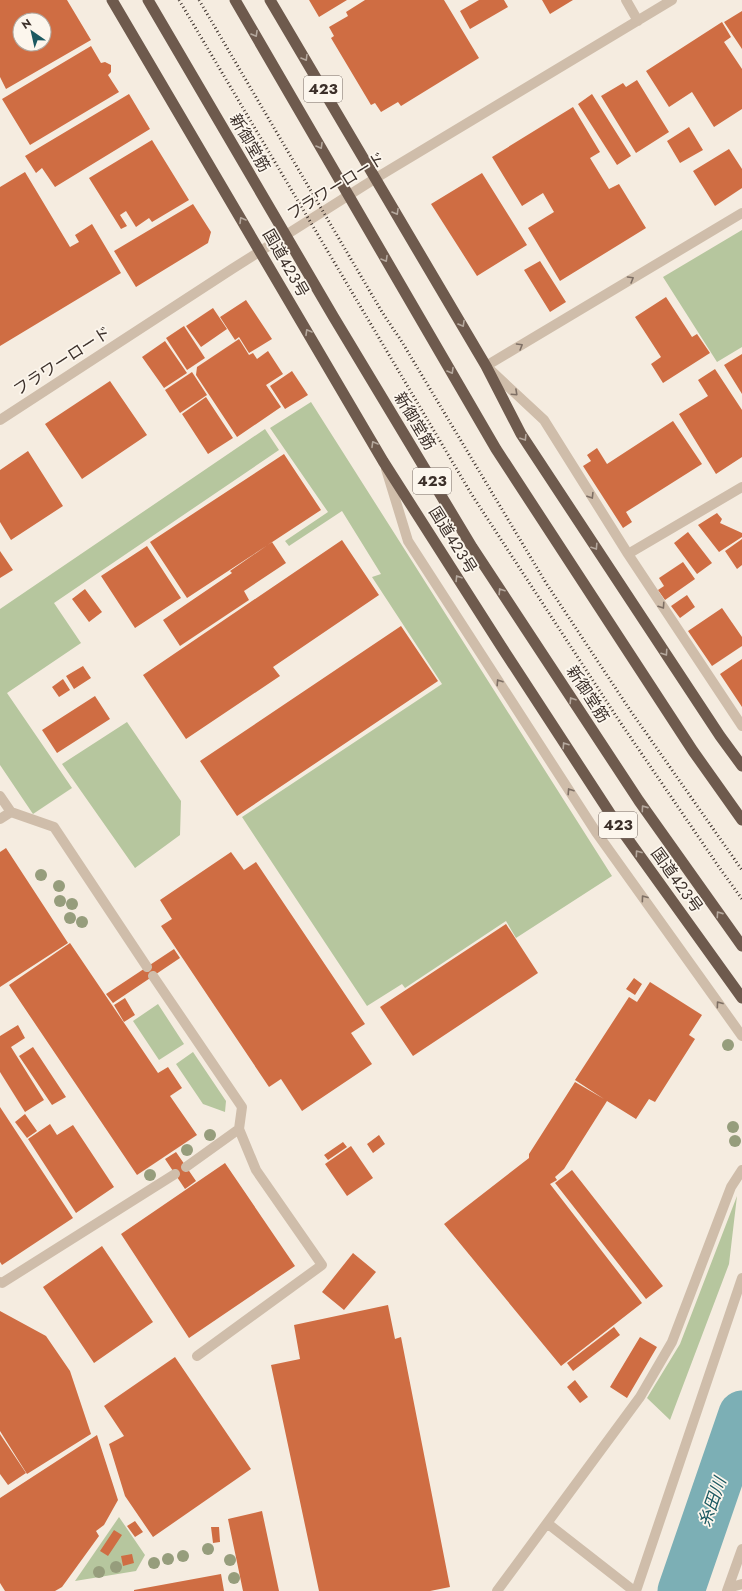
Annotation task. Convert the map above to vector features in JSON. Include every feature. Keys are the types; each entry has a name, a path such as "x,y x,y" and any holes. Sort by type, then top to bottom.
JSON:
{"highway":[{"name":"国道423号","path":"112,0 384,461 501,646 617,824 742,998"},
{"name":"新御堂筋","path":"148,0 333,316 472,547 639,801 742,946"},
{"name":"423","path":"235,0 496,449 693,751 742,820"},
{"name":"423","path":"270,0 486,366 521,434 742,766"}],"street":[{"path":"626,0 638,21"},
{"name":"フラワーロード","path":"0,418 376,178 672,0"},
{"path":"742,213 486,366 544,420 628,554 742,726"},
{"path":"384,461 408,541 596,832 742,1036"},
{"path":"628,554 742,487"},
{"path":"0,796 11,812 54,827 147,967"},
{"path":"0,819 11,812"},
{"path":"153,976 242,1107 239,1129 256,1170 322,1265 197,1356"},
{"path":"186,1166 239,1129"},
{"path":"497,1591 640,1397 672,1342 731,1187 742,1170"},
{"path":"0,1282 2,1283 175,1174"},
{"path":"547,1523 635,1591 742,1278"},
{"path":"728,1589 742,1549"},
{"path":"728,1589 742,1584"}],"green space":[{"path":"742,230 742,347 717,362 663,277"},
{"path":"311,402 612,876 516,938 506,921 405,988 402,984 367,1006 242,817 442,684 372,577 381,574 342,511 289,546 285,541 328,512 270,428"},
{"path":"265,429 279,450 54,603 81,643 7,693 72,788 33,814 0,765 0,609"},
{"path":"127,722 181,801 180,835 135,868 62,764"},
{"path":"158,1004 184,1044 159,1060 133,1021"},
{"path":"193,1052 226,1101 225,1112 203,1104 176,1064"},
{"path":"737,1196 729,1264 670,1420 647,1398 680,1344"},
{"path":"119,1517 145,1555 136,1571 75,1581"}],"building":[{"path":"0,0 67,0 91,40 6,89 0,77"},
{"path":"309,0 347,0 319,17"},
{"path":"365,0 444,0 479,58 401,106 398,102 381,112 375,103 371,105 331,38 334,36 329,27 348,16 346,12"},
{"path":"479,0 504,0 508,7 470,29 460,11"},
{"path":"542,0 573,0 550,14"},
{"path":"742,11 742,49 724,22"},
{"path":"722,22 731,37 724,42 742,69 742,109 714,127 692,92 669,107 646,71"},
{"path":"91,46 101,63 105,62 111,65 111,72 108,75 119,92 30,145 2,99"},
{"path":"637,80 669,132 636,153 601,96 623,83 626,87"},
{"path":"129,94 150,129 55,187 42,168 36,173 25,156"},
{"path":"592,94 631,156 617,165 578,104"},
{"path":"573,107 600,152 590,158 609,189 619,184 646,228 560,281 528,228 554,212 543,193 522,206 492,157"},
{"path":"689,127 703,150 680,163 667,141"},
{"path":"152,140 189,200 152,222 149,218 136,227 126,211 120,215 127,226 121,229 89,178"},
{"path":"729,149 742,169 742,188 715,206 693,171"},
{"path":"25,172 70,247 79,242 75,235 92,224 121,273 0,346 0,187"},
{"path":"482,173 527,245 477,276 431,204"},
{"path":"193,204 211,232 208,243 136,287 114,251"},
{"path":"540,261 566,302 550,312 524,270"},
{"path":"666,297 692,337 697,334 710,353 663,383 651,364 661,357 635,317"},
{"path":"246,300 272,339 249,353 239,337 235,340 220,317"},
{"path":"213,308 227,329 201,347 186,326"},
{"path":"184,326 205,358 187,370 166,338"},
{"path":"239,339 249,355 253,353 257,359 268,351 283,374 266,385 281,407 237,437 196,375 197,367"},
{"path":"165,341 187,373 164,388 142,357"},
{"path":"742,354 742,394 724,365"},
{"path":"715,369 742,410 742,457 716,474 679,414 708,396 698,380"},
{"path":"292,371 308,395 285,409 270,386"},
{"path":"192,372 207,395 180,413 165,390"},
{"path":"110,381 147,435 82,479 45,424"},
{"path":"206,397 233,438 208,454 182,414"},
{"path":"673,421 702,464 626,512 632,522 623,528 583,466 591,461 587,455 597,448 607,464"},
{"path":"28,451 63,506 11,540 0,522 0,470"},
{"path":"284,454 321,510 187,598 150,542"},
{"path":"717,513 722,519 720,523 742,533 742,537 719,552 698,525"},
{"path":"688,532 712,563 697,574 674,543"},
{"path":"742,539 742,565 737,569 725,551"},
{"path":"342,540 379,595 273,667 280,676 186,739 143,675"},
{"path":"272,542 286,563 244,591 249,600 180,646 163,620 232,573 230,571"},
{"path":"147,546 181,598 135,628 101,576"},
{"path":"0,551 13,570 0,578"},
{"path":"683,562 695,579 665,600 658,590 664,586 659,578"},
{"path":"85,589 102,612 89,622 72,599"},
{"path":"687,595 695,607 680,618 671,606"},
{"path":"722,608 742,637 742,646 712,666 688,631"},
{"path":"401,626 438,681 237,816 200,761"},
{"path":"742,659 742,707 720,674"},
{"path":"83,666 91,678 74,689 66,676"},
{"path":"63,679 70,690 59,697 52,687"},
{"path":"95,696 110,719 57,753 42,730"},
{"path":"6,848 68,943 0,987 0,852"},
{"path":"231,852 244,870 256,862 365,1024 351,1033 372,1064 302,1111 281,1079 269,1087 161,926 172,919 160,900"},
{"path":"506,924 538,973 413,1056 380,1007"},
{"path":"70,943 158,1073 168,1067 182,1088 170,1096 197,1135 137,1175 9,985"},
{"path":"174,949 180,958 113,1003 106,994"},
{"path":"634,978 642,984 635,995 626,989"},
{"path":"650,982 702,1015 689,1035 695,1039 655,1102 649,1099 636,1119 607,1101 564,1169 555,1177 557,1180 550,1184 642,1303 561,1366 444,1224 529,1158 529,1154 575,1082 604,1099 575,1080 629,997 637,1002"},
{"path":"125,998 135,1015 124,1022 114,1005"},
{"path":"18,1025 25,1038 11,1047 44,1100 25,1112 0,1072 0,1036"},
{"path":"33,1047 66,1097 52,1105 19,1056"},
{"path":"0,1107 73,1218 2,1265 0,1262"},
{"path":"25,1114 37,1131 27,1138 15,1122"},
{"path":"50,1124 57,1135 73,1125 114,1187 76,1213 28,1139"},
{"path":"379,1135 385,1144 373,1153 367,1144"},
{"path":"343,1142 347,1147 328,1160 324,1155"},
{"path":"351,1146 373,1178 347,1196 325,1164"},
{"path":"176,1152 196,1181 185,1189 165,1159"},
{"path":"225,1163 295,1266 189,1338 121,1234"},
{"path":"572,1170 663,1286 646,1299 555,1183"},
{"path":"102,1246 153,1322 94,1363 43,1287"},
{"path":"353,1253 376,1272 344,1310 322,1292"},
{"path":"388,1305 395,1339 401,1337 450,1587 430,1591 319,1591 271,1365 300,1359 294,1325"},
{"path":"0,1311 46,1336 70,1371 91,1434 27,1474 0,1431"},
{"path":"614,1327 620,1335 573,1371 567,1363"},
{"path":"640,1337 657,1347 627,1398 610,1387"},
{"path":"175,1357 251,1469 153,1537 125,1496 109,1444 124,1436 104,1406"},
{"path":"575,1380 588,1397 580,1403 567,1387"},
{"path":"0,1434 26,1473 8,1485 0,1474"},
{"path":"97,1435 118,1500 104,1525 96,1531 99,1536 62,1587 55,1591 5,1591 0,1583 0,1498"},
{"path":"262,1511 279,1591 243,1591 228,1519"},
{"path":"135,1521 143,1532 135,1537 127,1526"},
{"path":"211,1527 219,1527 220,1542 213,1543"},
{"path":"114,1530 122,1535 108,1556 100,1551"},
{"path":"132,1554 134,1563 123,1566 121,1556"},
{"path":"221,1574 224,1591 134,1591 134,1590"}],"waterway":[{"name":"糸田川","path":"681,1591 742,1414"}],"railway":[{"path":"179,0 472,495 618,719 742,899"},
{"path":"199,0 382,312 402,342 546,583 630,710 742,870"}]}
